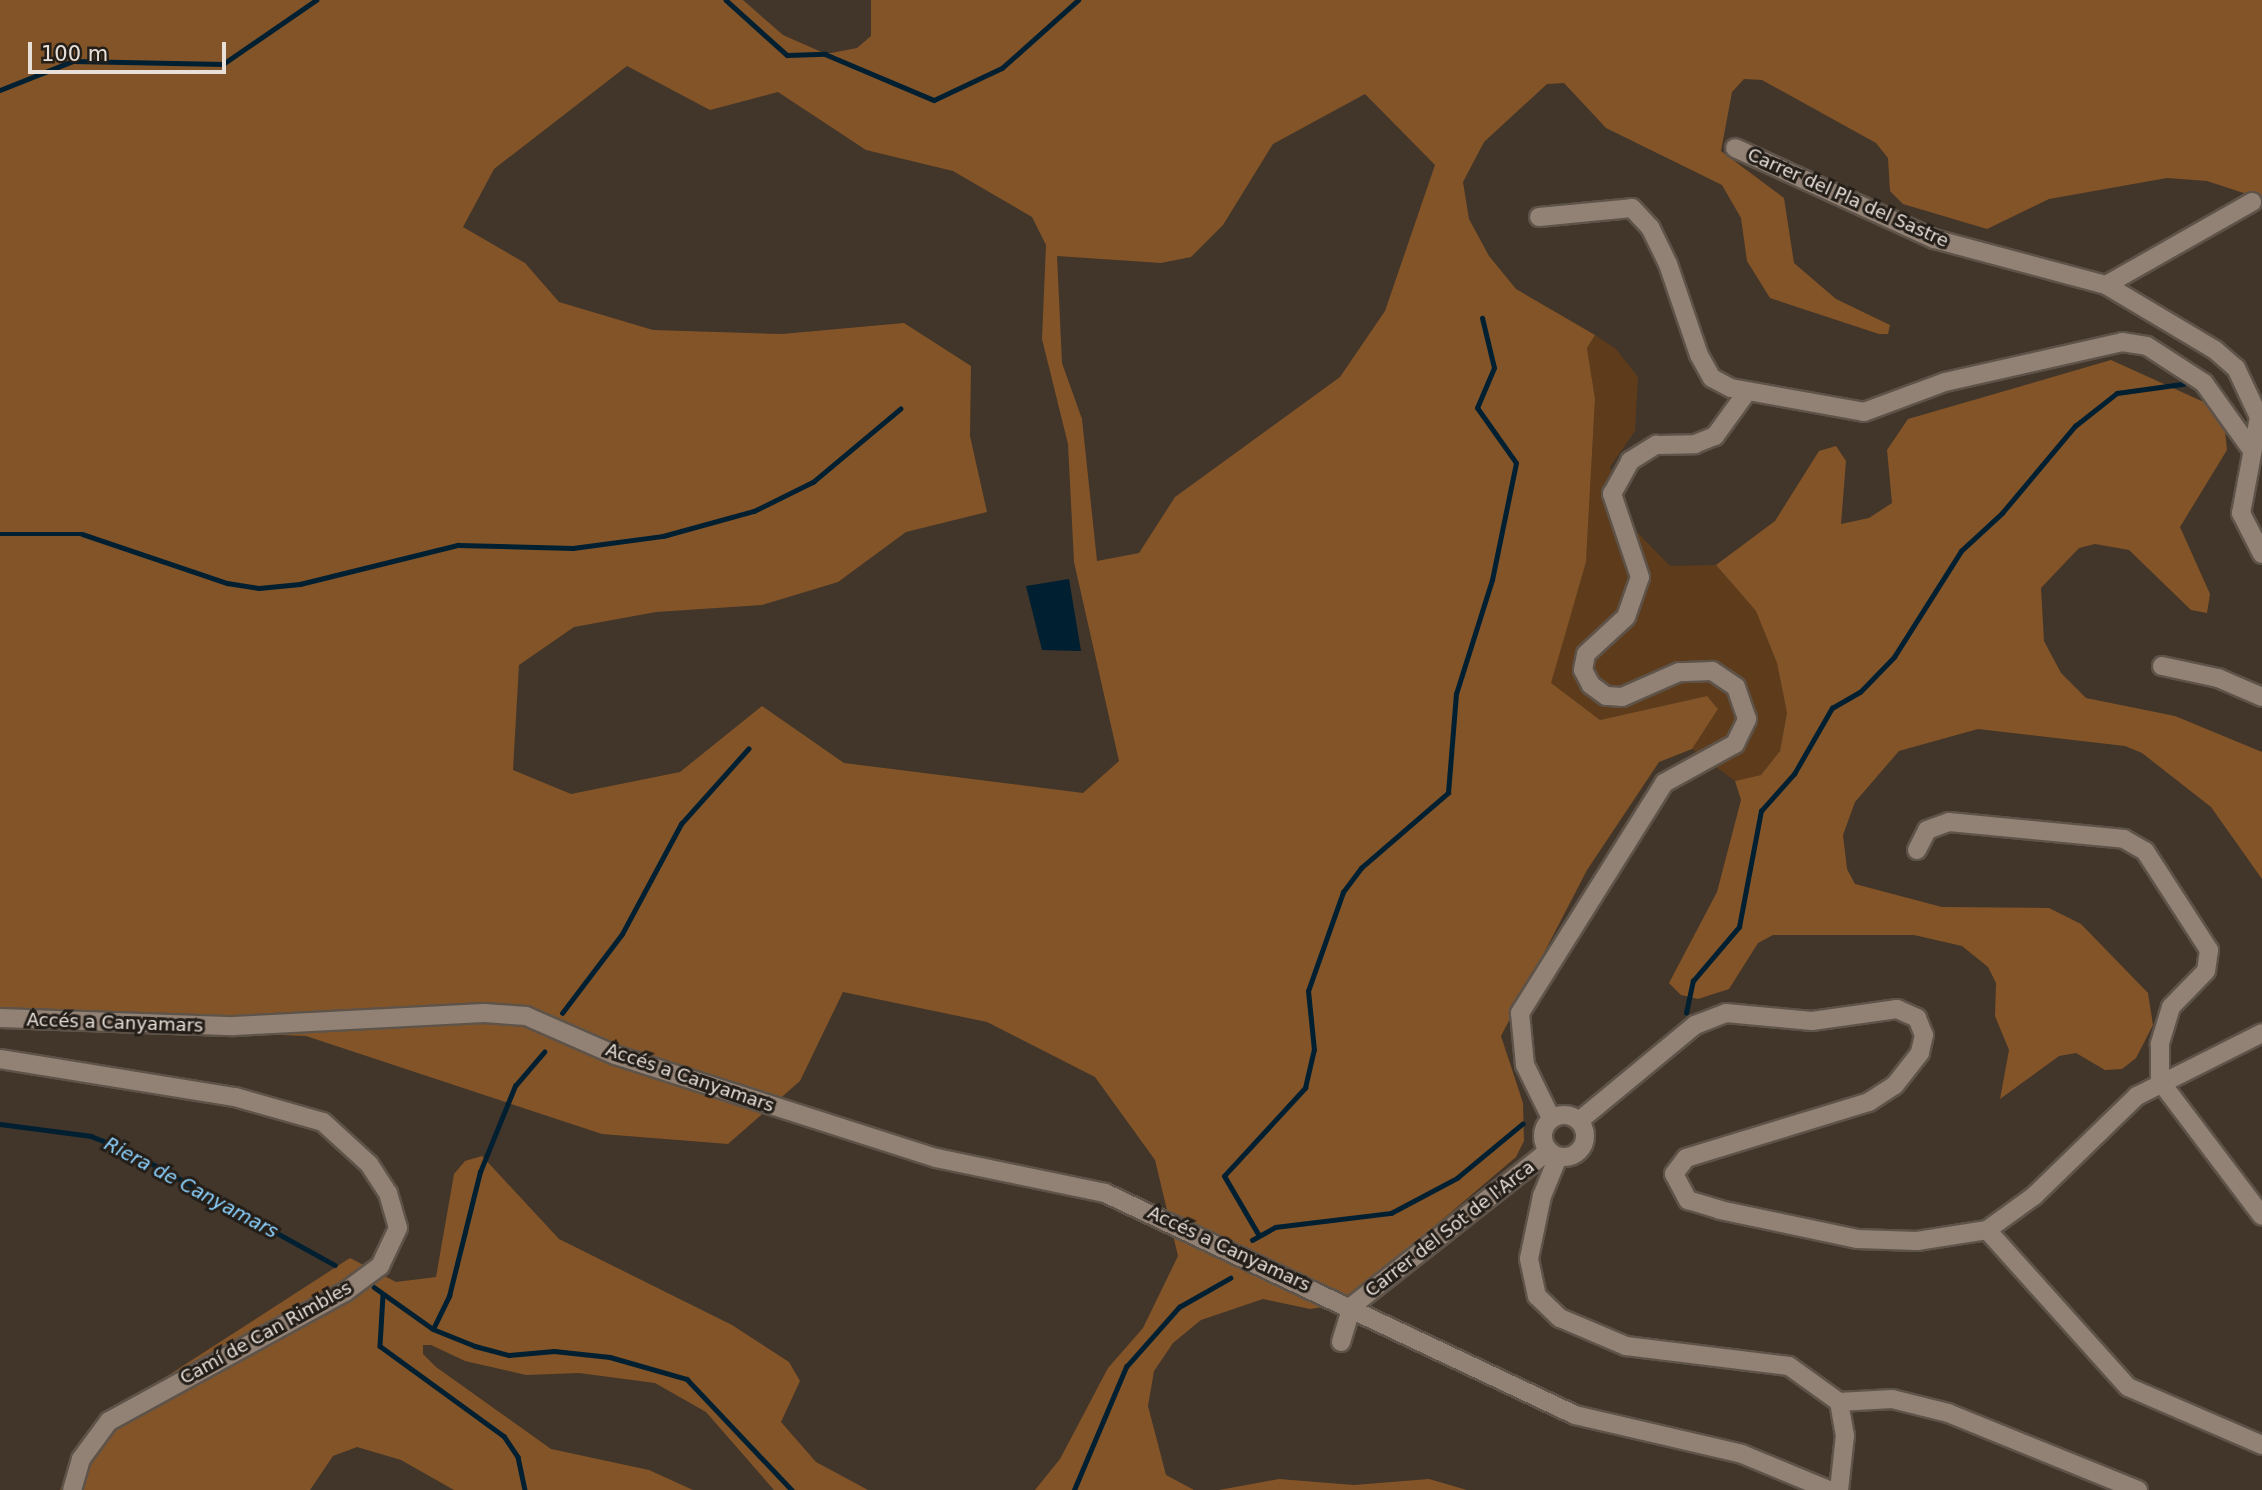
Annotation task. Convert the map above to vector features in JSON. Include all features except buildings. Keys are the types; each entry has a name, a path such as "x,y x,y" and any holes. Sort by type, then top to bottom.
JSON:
{"street":[{"name":"Carrer del Pla del Sastre","path":"1735,148 1934,239 2106,285 2168,318 2236,368 2259,417 2241,513 2262,554"},
{"path":"2106,285 2252,202"},
{"path":"1539,217 1632,208 1650,227 1712,378 1747,392 1864,412 1945,382 2122,342 2147,346 2204,383 2251,449"},
{"path":"1747,392 1715,436 1695,444 1656,445 1630,461 1612,494 1640,577 1626,617 1586,654 1583,670 1591,685 1606,696 1622,697 1679,673 1712,671 1736,687 1747,719 1735,744 1664,783 1520,1013 1525,1065 1551,1118 1542,1139 1553,1154 1529,1259 1537,1296 1560,1318 1626,1346 1789,1366 1839,1402 1892,1399 1948,1413 2138,1490"},
{"path":"2162,666 2218,678 2262,697"},
{"path":"1917,850 1927,830 1949,822 2123,839 2145,850 2209,950 2206,971 2171,1007 2160,1044 2160,1081 2262,1216"},
{"path":"1551,1118 1579,1121 1695,1025 1726,1013 1812,1021 1897,1009 1917,1018 1924,1035 1910,1070 1895,1085 1869,1102 1686,1158 1674,1174 1676,1188 1688,1200 1720,1210 1858,1240 1917,1241 1987,1230 2034,1196 2160,1081 2262,1033"},
{"name":"Accés a Canyamars","path":"0,1018 234,1026 484,1013 526,1016 615,1055 936,1158 1105,1193 1352,1307 1575,1415 1742,1454 1829,1490"},
{"name":"Camí de Can Rimbles","path":"0,1059 235,1097 323,1122 369,1164 388,1193 398,1228 380,1266 345,1292 109,1421 81,1459 72,1490"},
{"name":"Carrer del Sot de l'Arca","path":"1352,1307 1553,1154 1583,1146 1579,1121"},
{"path":"1987,1230 2128,1387 2262,1445"},
{"path":"1341,1342 1352,1307"},
{"path":"1839,1402 1845,1435 1839,1490"}],"shaded area":[{"path":"0,0 743,0 783,35 826,54 857,48 871,36 871,0 2262,0 2262,199 2207,181 2167,178 2049,199 1987,229 1903,204 1890,191 1888,158 1876,143 1762,80 1744,79 1732,92 1721,151 1784,198 1794,263 1836,299 1890,325 1888,334 1879,334 1770,298 1747,261 1741,218 1722,185 1606,128 1564,83 1547,84 1484,142 1463,182 1469,219 1489,256 1516,289 1595,335 1587,348 1595,399 1586,562 1551,683 1600,720 1707,696 1718,709 1692,749 1659,762 1587,870 1501,1036 1523,1103 1524,1141 1516,1157 1343,1304 1310,1309 1263,1299 1201,1320 1173,1343 1154,1371 1148,1406 1166,1475 1194,1490 1035,1490 1060,1459 1108,1368 1143,1328 1178,1256 1155,1160 1095,1077 987,1022 843,992 800,1081 728,1144 602,1134 306,1036 0,1024","holes":["627,66 710,110 778,92 866,150 953,171 1032,217 1046,245 1042,339 1068,444 1074,562 1119,761 1083,793 844,763 762,706 680,772 571,794 513,770 519,665 574,627 656,612 762,605 838,582 906,532 987,512 970,436 971,366 904,323 782,334 653,330 559,302 525,263 463,227 494,169","1365,94 1435,165 1385,311 1340,377 1175,497 1139,553 1097,561 1082,419 1062,363 1057,256 1161,263 1191,257 1223,225 1273,144"]},
{"path":"1595,335 1616,349 1638,377 1635,431 1610,467 1632,527 1670,566 1716,565 1756,611 1777,663 1787,713 1780,751 1761,775 1735,781 1692,749 1718,709 1707,696 1600,720 1550,683 1586,562 1595,399 1587,348"},
{"path":"2111,360 2206,403 2225,431 2227,450 2180,527 2210,594 2207,613 2191,610 2129,550 2095,544 2079,548 2041,588 2044,641 2061,673 2086,698 2175,716 2262,752 2262,879 2211,807 2142,753 2125,746 1978,729 1899,751 1855,802 1843,835 1847,869 1855,884 1942,907 2049,908 2081,924 2148,993 2153,1025 2136,1058 2122,1069 2105,1070 2076,1053 2059,1056 2000,1099 2009,1050 1995,1016 1996,983 1988,967 1962,946 1914,935 1773,935 1758,943 1729,989 1698,999 1681,995 1669,983 1717,892 1741,800 1735,781 1761,775 1780,751 1787,713 1777,663 1756,611 1716,565 1775,521 1819,451 1836,446 1846,461 1841,524 1869,518 1892,503 1887,450 1908,419"},
{"path":"482,1156 559,1239 732,1325 789,1362 800,1381 781,1422 816,1462 868,1490 774,1490 706,1412 655,1383 579,1373 526,1375 465,1361 431,1345 423,1345 423,1354 436,1367 551,1449 649,1470 693,1490 454,1490 401,1460 357,1447 333,1456 310,1490 60,1490 85,1440 130,1400 350,1258 396,1282 436,1277 454,1174 465,1161"},
{"path":"1279,1479 1354,1485 1429,1479 1467,1490 1219,1490"}],"water":[{"path":"1069,579 1081,651 1042,650 1026,586"}],"waterway":[{"path":"0,90 73,61 223,64 316,0"},
{"path":"726,0 787,55 825,54 934,100 1002,68 1078,0"},
{"path":"1259,1236 1224,1176 1305,1088 1314,1050 1308,991 1343,892 1361,868 1448,793 1456,694 1492,580 1516,463 1477,408 1494,368 1482,318"},
{"path":"1686,1013 1693,981 1739,927 1761,811 1794,774 1832,708 1860,692 1894,657 1961,551 2002,513 2075,426 2117,393 2183,384"},
{"path":"0,534 82,534 227,583 259,588 300,584 458,545 573,548 663,536 754,511 813,482 900,409"},
{"path":"562,1013 622,934 681,824 748,749"},
{"path":"433,1329 449,1296 480,1172 515,1086 544,1052"},
{"name":"Riera de Canyamars","path":"0,1124 91,1136 131,1152 335,1265"},
{"path":"1252,1240 1275,1227 1391,1213 1457,1178 1522,1124"},
{"path":"1074,1490 1126,1367 1179,1307 1230,1278"},
{"name":"Riera de Canyamars","path":"374,1287 433,1329 475,1346 509,1355 554,1351 610,1357 687,1379 792,1490"},
{"path":"383,1295 380,1346 504,1436 518,1457 525,1490"}]}
